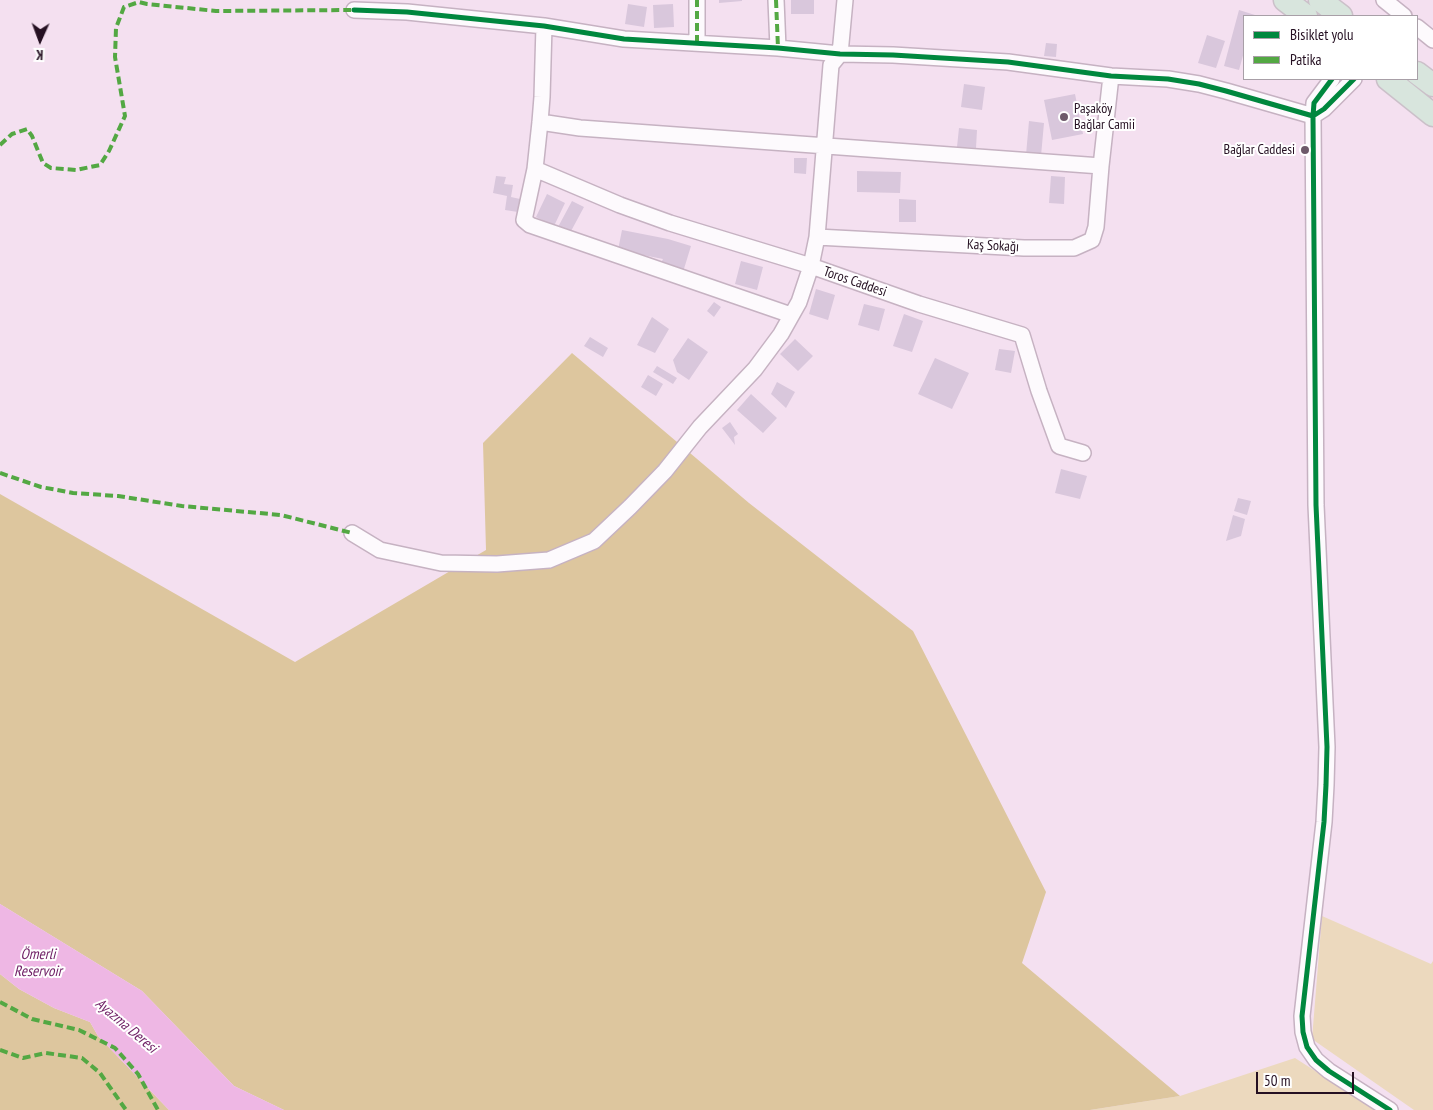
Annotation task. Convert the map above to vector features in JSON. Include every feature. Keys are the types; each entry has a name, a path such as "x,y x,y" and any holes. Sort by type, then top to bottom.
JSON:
{"highway":[{"path":"1285,0 1305,15"},
{"path":"1320,0 1340,15"},
{"path":"1418,74 1433,85"},
{"path":"1389,80 1433,115"}],"street":[{"path":"697,0 697,42"},
{"path":"776,0 778,48"},
{"name":"Toros Caddesi","path":"845,0 840,54 831,65 817,237 811,266 919,304 1022,336 1059,446 1083,453"},
{"path":"1384,0 1403,15"},
{"path":"354,10 407,12 544,26 624,39 697,42 840,54 893,55 1008,62 1111,76 1199,84 1313,116 1324,109 1353,80"},
{"path":"544,26 540,122 535,169 524,220 530,226 791,315"},
{"path":"1418,28 1433,40"},
{"path":"540,122 580,128 1101,166 1111,76"},
{"path":"1331,80 1314,103 1313,116 1316,505 1326,785 1324,822 1302,1016 1303,1032 1307,1047 1316,1060 1329,1071 1390,1110"},
{"name":"Kaş Sokağı","path":"817,237 1024,248 1074,248 1092,240 1096,227 1101,166"},
{"path":"352,533 380,550 441,563 497,564 549,560 594,541 665,472 700,427 755,368 781,334 799,302 811,266 670,223 620,205 535,169"}],"shaded area":[{"path":"572,353 749,503 913,631 1046,892 1022,963 1180,1096 1090,1110 284,1110 234,1086 142,991 0,904 0,494 295,662 486,550 483,443"},
{"path":"1322,916 1431,964 1433,961 1433,1110 1414,1110 1312,1039"},
{"path":"0,974 19,989 54,1008 90,1022 98,1036 169,1110 0,1110"},
{"path":"1295,1058 1376,1110 1090,1110 1180,1096"}],"water":[{"path":"0,904 142,991 234,1086 284,1110 169,1110 98,1036 90,1022 54,1008 19,989 0,974"}],"building":[{"path":"719,0 742,0 742,1 719,3"},
{"path":"791,0 814,0 814,14 791,14"},
{"path":"628,4 647,7 644,27 625,24"},
{"path":"673,4 674,27 654,28 653,5"},
{"path":"1239,10 1255,15 1243,15 1243,56 1239,70 1224,66"},
{"path":"1207,35 1225,41 1216,68 1198,63"},
{"path":"1046,43 1057,44 1056,57 1044,56"},
{"path":"964,84 985,87 982,110 961,107"},
{"name":"Paşaköy Bağlar Camii","path":"1075,94 1083,134 1052,140 1044,100"},
{"path":"1029,121 1044,123 1041,156 1026,155"},
{"path":"959,128 977,130 976,148 957,147"},
{"path":"794,158 807,158 806,174 794,173"},
{"path":"857,171 901,172 900,193 857,192"},
{"path":"496,176 506,177 504,184 513,185 511,197 520,199 518,212 505,210 507,196 493,193"},
{"path":"1051,176 1065,177 1064,204 1049,203"},
{"path":"547,194 565,203 554,226 536,217"},
{"path":"899,199 916,200 916,222 899,222"},
{"path":"572,201 584,207 570,233 558,227"},
{"path":"622,230 668,239 691,246 683,272 660,265 663,259 618,250"},
{"path":"741,261 763,267 757,290 735,284"},
{"path":"816,289 835,295 828,320 809,314"},
{"path":"714,302 721,307 714,317 707,311"},
{"path":"864,304 885,309 879,331 858,325"},
{"path":"904,314 923,321 912,352 893,346"},
{"path":"652,317 669,329 655,353 637,345"},
{"path":"590,337 608,348 603,357 584,346"},
{"path":"688,338 708,352 689,380 677,372 673,360"},
{"path":"795,339 813,356 798,371 780,354"},
{"path":"999,349 1015,351 1011,373 995,370"},
{"path":"935,358 969,373 952,409 918,394"},
{"path":"657,366 677,378 673,384 653,372"},
{"path":"648,375 663,384 656,396 641,387"},
{"path":"777,382 795,392 786,408 771,394"},
{"path":"751,394 777,418 763,433 737,410"},
{"path":"730,422 738,434 734,437 735,445 722,428"},
{"path":"1061,469 1087,476 1080,499 1055,493"},
{"path":"1238,498 1251,501 1247,515 1234,511"},
{"path":"1233,515 1245,519 1241,536 1226,541"}],"marked path":[{"path":"697,0 697,43"},
{"path":"776,0 778,48"},
{"path":"0,145 12,134 27,129 32,136 43,163 51,168 76,170 100,165 109,151 125,116 115,57 116,28 124,7 139,2 216,11 354,10"},
{"path":"0,473 41,487 73,493 118,496 182,506 281,515 352,533"},
{"path":"0,1002 32,1019 79,1030 115,1048 138,1074 158,1110"},
{"path":"0,1050 23,1058 46,1053 82,1058 100,1073 126,1110"}],"cycle path":[{"path":"354,10 407,12 544,26 624,39 778,48 840,54 893,55 1008,62 1111,76 1168,79 1199,84 1313,116 1324,109 1353,80"},
{"path":"1331,80 1314,103 1313,116 1316,505 1327,747 1324,822 1302,1016 1303,1032 1307,1047 1316,1060 1329,1071 1390,1110"}],"place":[{"name":"Paşaköy Bağlar Camii","path":"1064,117"},
{"name":"Bağlar Caddesi","path":"1305,150"}],"water label":[{"name":"Ömerli Reservoir","path":"38,964"},
{"name":"Ayazma Deresi","path":"126,1026"}]}
